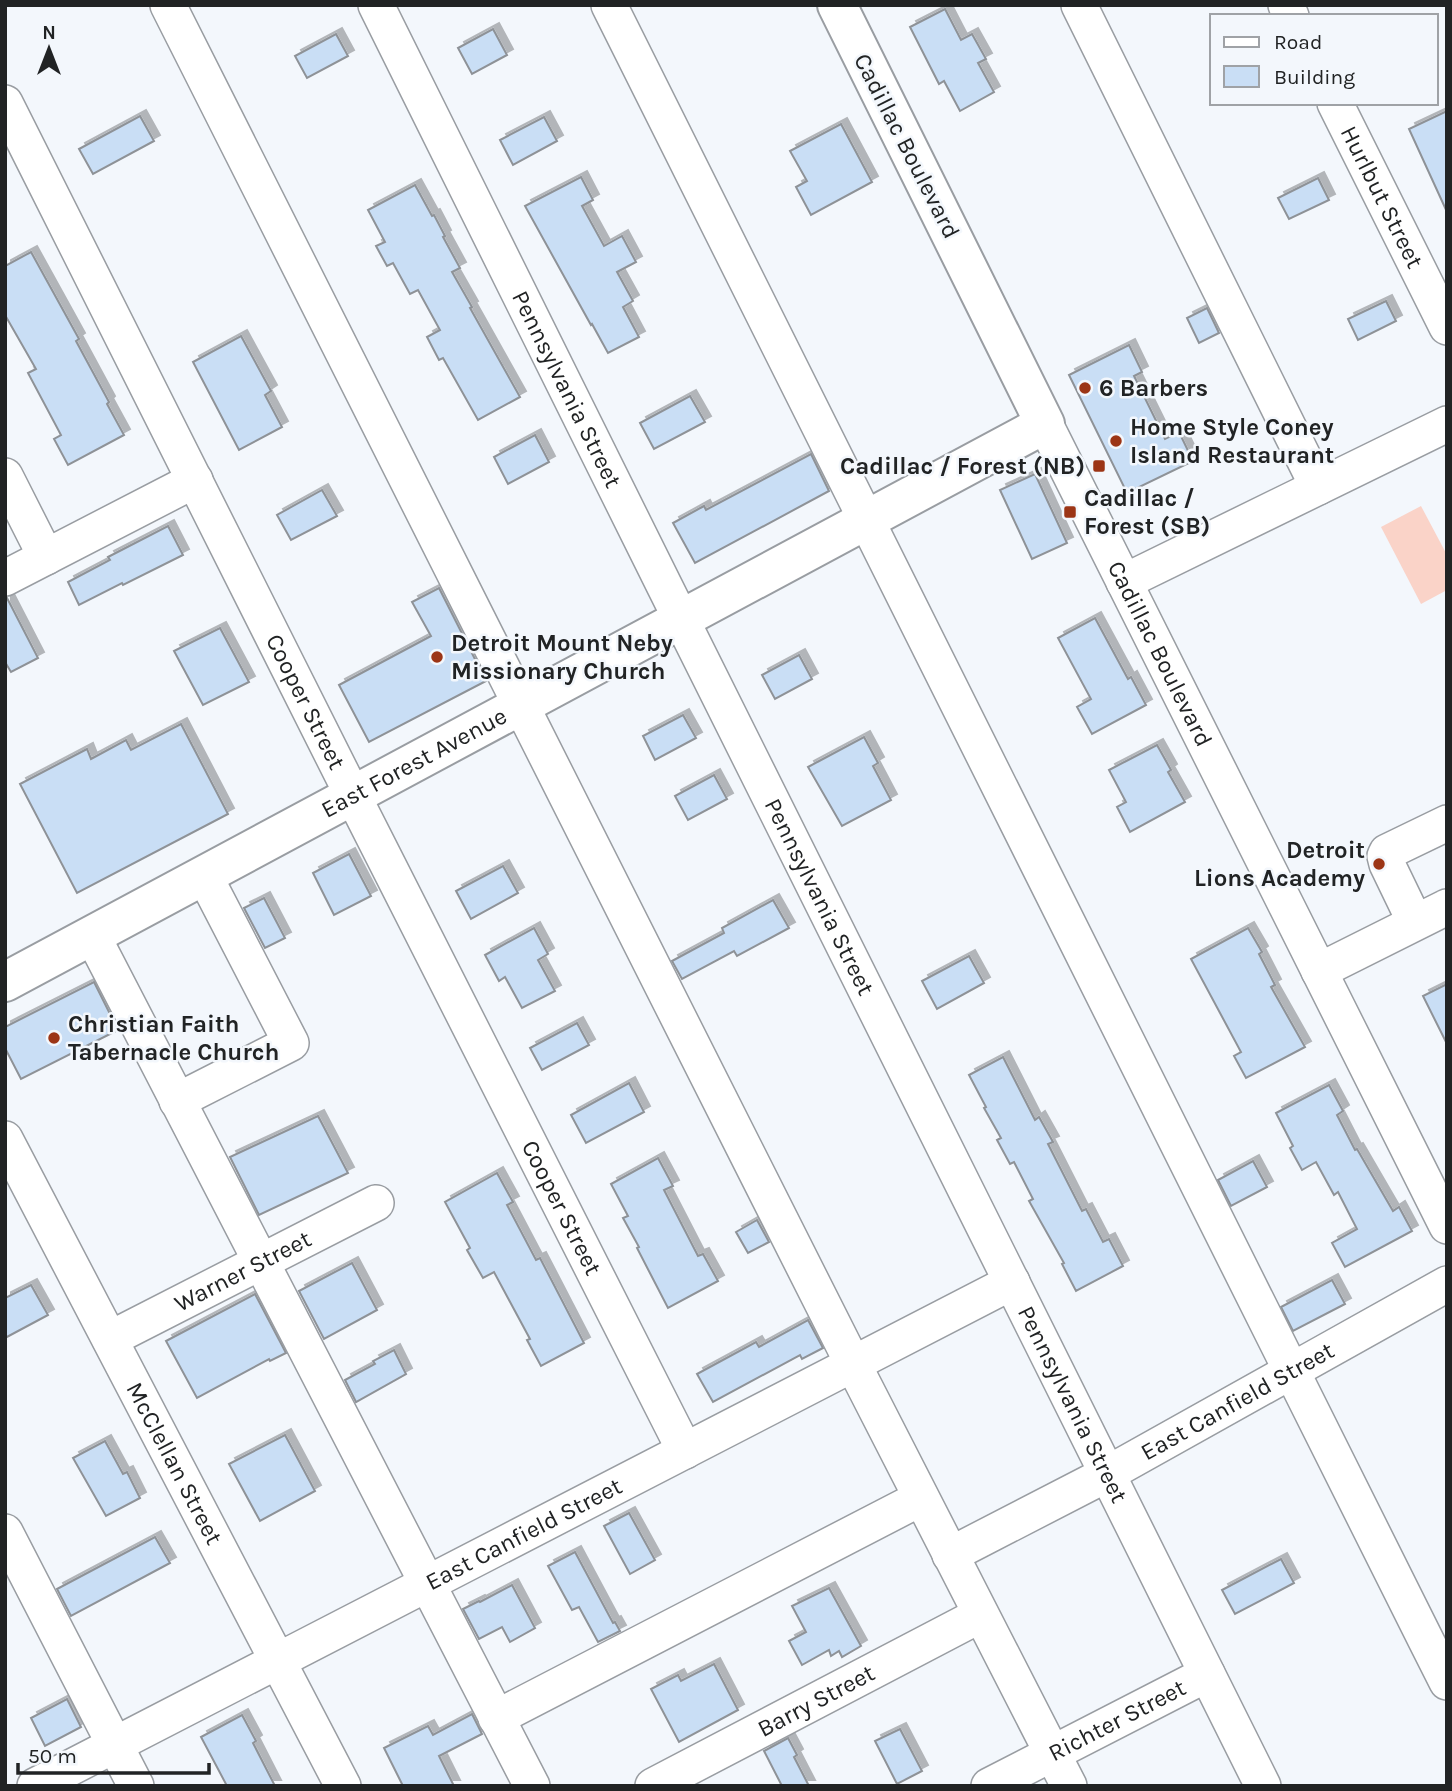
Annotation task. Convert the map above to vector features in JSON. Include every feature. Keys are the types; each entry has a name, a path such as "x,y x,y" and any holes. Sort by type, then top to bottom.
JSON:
{"main road":[{"name":"Cadillac Boulevard","path":"836,5 1045,424"},
{"name":"East Forest Avenue","path":"5,982 1045,424"}],"street":[{"path":"167,5 980,1615 1069,1786"},
{"name":"Pennsylvania Street","path":"376,5 1263,1786"},
{"path":"608,5 1447,1682"},
{"path":"1079,5 1318,487"},
{"name":"Cooper Street","path":"5,103 685,1451"},
{"name":"Hurlbut Street","path":"1336,105 1447,327"},
{"name":"Cadillac Boulevard","path":"1045,424 1447,1226"},
{"path":"1124,582 1447,424"},
{"path":"5,476 47,557"},
{"path":"5,578 195,480"},
{"path":"1415,922 1385,856 1387,852 1447,823"},
{"path":"177,1101 291,1043 204,875"},
{"path":"1319,971 1447,907"},
{"path":"92,935 532,1786"},
{"name":"McClellan Street","path":"5,1139 343,1786"},
{"name":"Warner Street","path":"110,1339 376,1203"},
{"name":"East Canfield Street","path":"35,1786 1012,1282"},
{"name":"East Canfield Street","path":"950,1555 1107,1474 1447,1284"},
{"path":"496,1718 921,1498"},
{"path":"5,1532 136,1786"},
{"name":"Barry Street","path":"653,1786 980,1615"},
{"name":"Richter Street","path":"989,1786 1207,1674"}],"shaded area":[{"path":"1421,506 1447,555 1447,590 1421,604 1381,527"}],"building":[{"path":"945,9 961,40 972,34 986,59 978,63 994,92 960,111 944,81 939,84 910,27"},
{"path":"493,29 507,55 472,74 458,48"},
{"path":"336,34 348,56 307,78 295,56"},
{"path":"1447,111 1447,212 1409,129"},
{"path":"140,116 154,141 93,174 79,149"},
{"path":"544,117 557,141 513,165 500,140"},
{"path":"841,124 872,182 811,215 796,187 807,181 790,151"},
{"path":"581,177 593,200 582,206 604,246 622,236 636,262 617,272 633,301 623,307 639,337 608,353 525,206"},
{"path":"1318,178 1329,200 1289,219 1278,198"},
{"path":"415,185 432,216 434,215 460,268 452,272 520,397 478,420 443,358 439,360 427,337 440,330 418,290 410,294 393,263 387,266 376,246 385,242 368,210"},
{"path":"31,252 79,339 76,341 124,435 68,465 54,439 61,435 28,373 36,369 5,315 5,266"},
{"path":"1386,301 1396,321 1358,340 1348,319"},
{"path":"1207,308 1219,333 1199,343 1187,318"},
{"path":"241,336 271,391 265,395 282,427 239,450 193,362"},
{"path":"1129,345 1142,372 1134,376 1165,439 1179,432 1193,461 1127,493 1069,375"},
{"path":"690,396 705,422 654,449 640,423"},
{"path":"535,435 549,462 508,484 494,457"},
{"path":"811,454 829,491 695,563 673,523 704,506 706,510"},
{"path":"1035,474 1067,543 1032,559 1000,490"},
{"path":"322,490 337,516 291,540 277,515"},
{"path":"168,526 183,555 79,605 68,582 110,560 108,557"},
{"name":"Detroit Mount Neby Missionary Church","path":"439,588 486,681 369,742 339,685 431,636 412,602"},
{"path":"5,598 38,658 11,672 5,662"},
{"path":"1095,618 1128,679 1131,677 1146,705 1092,734 1077,707 1091,699 1058,638"},
{"path":"220,628 249,682 203,705 174,651"},
{"path":"799,655 812,679 775,699 762,675"},
{"path":"683,715 696,738 655,760 643,736"},
{"path":"181,724 228,814 77,893 20,784 87,749 91,759 126,740 131,750"},
{"path":"864,737 878,763 873,766 891,800 842,826 808,767"},
{"path":"1157,745 1185,802 1130,832 1117,807 1126,802 1109,770"},
{"path":"714,775 727,799 688,820 675,796"},
{"path":"349,854 371,896 334,915 313,873"},
{"path":"503,866 518,893 471,919 456,891"},
{"path":"264,898 285,938 265,948 244,908"},
{"path":"773,900 789,928 737,956 734,951 682,979 672,961 724,933 722,928"},
{"path":"534,928 548,954 538,960 555,991 522,1008 505,977 499,981 485,955"},
{"path":"1248,928 1262,952 1259,954 1275,985 1271,987 1305,1047 1246,1078 1234,1056 1241,1052 1191,959"},
{"path":"969,956 984,983 937,1009 922,981"},
{"name":"Christian Faith Tabernacle Church","path":"94,982 118,1030 21,1079 5,1048 5,1027"},
{"path":"1447,984 1447,1044 1423,996"},
{"path":"577,1023 589,1045 542,1070 530,1048"},
{"path":"1003,1057 1035,1120 1039,1117 1053,1142 1048,1144 1082,1211 1086,1209 1103,1242 1109,1239 1123,1266 1076,1291 1062,1264 1064,1263 1029,1201 1033,1199 1014,1162 1010,1164 997,1140 1001,1138 969,1075"},
{"path":"629,1083 644,1112 586,1143 571,1115"},
{"path":"1329,1085 1343,1111 1337,1115 1355,1150 1357,1149 1393,1211 1399,1207 1412,1231 1345,1267 1332,1243 1357,1229 1338,1192 1334,1195 1316,1162 1302,1170 1276,1113"},
{"path":"318,1116 348,1173 259,1215 230,1157"},
{"path":"658,1158 673,1186 664,1190 698,1256 703,1254 718,1281 668,1308 623,1218 628,1216 611,1184"},
{"path":"1253,1161 1267,1187 1231,1206 1218,1180"},
{"path":"497,1173 513,1202 507,1205 536,1260 540,1258 584,1343 541,1366 527,1340 530,1339 494,1272 483,1278 445,1202"},
{"path":"757,1220 769,1242 748,1253 736,1232"},
{"path":"352,1263 377,1310 324,1339 299,1291"},
{"path":"1332,1280 1345,1304 1293,1331 1281,1307"},
{"path":"31,1285 48,1315 5,1338 5,1298"},
{"path":"255,1294 286,1353 270,1361 269,1359 197,1398 166,1341"},
{"path":"808,1320 823,1348 802,1359 800,1355 713,1402 697,1374 756,1342 759,1347"},
{"path":"394,1350 406,1374 356,1402 345,1380"},
{"path":"285,1435 315,1491 260,1521 229,1464"},
{"path":"105,1441 123,1474 127,1472 140,1498 106,1516 73,1458"},
{"path":"629,1513 655,1560 630,1574 604,1526"},
{"path":"155,1537 170,1563 71,1616 57,1589"},
{"path":"575,1552 613,1623 615,1622 620,1631 598,1642 579,1607 572,1610 548,1566"},
{"path":"1281,1559 1294,1583 1235,1614 1222,1590"},
{"path":"512,1585 535,1628 510,1642 502,1627 479,1639 463,1609"},
{"path":"829,1588 861,1646 842,1657 839,1651 831,1656 829,1650 802,1665 789,1641 806,1632 792,1606"},
{"path":"714,1664 738,1710 679,1742 651,1689 678,1675 681,1681"},
{"path":"67,1699 81,1727 45,1746 31,1718"},
{"path":"472,1714 482,1734 439,1756 454,1786 403,1786 384,1748 428,1726 433,1735"},
{"path":"242,1715 275,1786 227,1786 201,1737"},
{"path":"900,1729 922,1771 897,1784 875,1741"},
{"path":"788,1738 797,1755 794,1757 809,1786 782,1786 764,1751"}],"place":[{"name":"6 Barbers","path":"1085,388"},
{"name":"Home Style Coney Island Restaurant","path":"1116,441"},
{"name":"Cadillac / Forest (NB)","path":"1099,466"},
{"name":"Cadillac / Forest (SB)","path":"1070,512"},
{"name":"Detroit Mount Neby Missionary Church","path":"437,657"},
{"name":"Detroit Lions Academy","path":"1379,864"},
{"name":"Christian Faith Tabernacle Church","path":"54,1038"}]}
